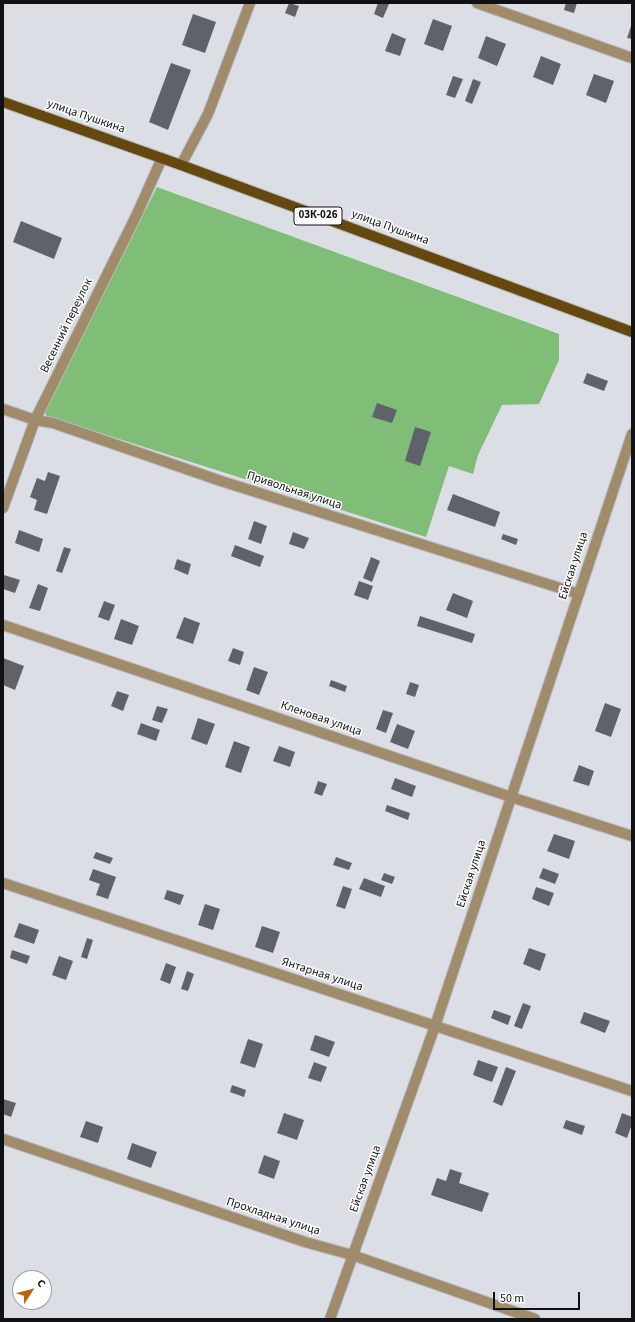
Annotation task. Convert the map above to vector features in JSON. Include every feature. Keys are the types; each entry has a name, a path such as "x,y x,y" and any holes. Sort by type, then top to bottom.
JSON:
{"main road":[{"name":"улица Пушкина","path":"3,102 162,158 632,332"}],"street":[{"path":"181,165 208,114 250,3"},
{"path":"477,3 632,58"},
{"name":"Весенний переулок","path":"3,508 35,420 137,214 162,158"},
{"name":"Привольная улица","path":"3,409 35,420 53,423 221,481 578,594"},
{"name":"Ейская улица","path":"330,1319 435,1026 632,434"},
{"name":"Кленовая улица","path":"3,625 632,836"},
{"name":"Янтарная улица","path":"3,884 632,1091"},
{"name":"Прохладная улица","path":"3,1139 305,1242 352,1255 535,1319"}],"green space":[{"path":"157,187 559,334 559,360 539,404 502,405 478,455 473,474 449,466 426,537 47,416 44,411"}],"building":[{"path":"289,3 299,6 295,17 285,13"},
{"path":"378,3 389,4 383,18 374,14"},
{"path":"566,3 577,3 574,13 564,10"},
{"path":"193,14 216,22 205,53 182,45"},
{"path":"433,19 452,26 443,51 424,44"},
{"path":"632,23 632,39 627,38"},
{"path":"392,33 406,39 400,56 385,51"},
{"path":"486,36 506,44 497,66 478,58"},
{"path":"541,56 561,64 553,85 533,77"},
{"path":"171,63 191,70 168,130 149,122"},
{"path":"594,74 614,81 606,103 586,95"},
{"path":"453,76 463,79 455,98 446,95"},
{"path":"473,79 481,82 472,104 465,101"},
{"path":"21,221 62,238 54,259 13,242"},
{"path":"587,373 608,381 604,391 583,383"},
{"path":"377,403 397,410 392,423 372,417"},
{"path":"415,427 431,432 420,466 405,461"},
{"path":"48,472 60,476 47,514 34,510 37,500 30,497 37,478 45,481"},
{"path":"453,494 500,512 495,527 447,510"},
{"path":"254,521 267,526 261,544 248,539"},
{"path":"19,530 43,539 39,552 15,543"},
{"path":"293,532 309,538 304,549 289,544"},
{"path":"503,534 518,539 516,545 501,539"},
{"path":"235,545 264,556 260,567 231,556"},
{"path":"64,547 71,549 62,573 56,571"},
{"path":"371,557 380,561 372,582 363,578"},
{"path":"177,559 191,564 188,575 174,569"},
{"path":"4,575 20,580 15,593 3,589"},
{"path":"359,581 373,586 368,600 354,595"},
{"path":"38,584 48,588 40,611 29,608"},
{"path":"453,593 473,601 467,618 446,610"},
{"path":"104,601 115,605 109,621 98,617"},
{"path":"420,616 475,634 472,643 417,626"},
{"path":"184,617 200,623 193,644 176,638"},
{"path":"121,619 139,626 132,645 114,639"},
{"path":"233,648 244,652 240,665 228,661"},
{"path":"3,658 24,666 15,690 3,685"},
{"path":"254,667 268,672 259,695 246,690"},
{"path":"331,680 347,686 345,692 329,686"},
{"path":"410,682 419,685 415,697 406,694"},
{"path":"117,691 129,695 123,711 111,706"},
{"path":"605,703 621,709 611,737 595,731"},
{"path":"157,706 168,709 162,723 152,720"},
{"path":"383,710 393,713 386,733 376,729"},
{"path":"198,718 215,724 207,745 191,739"},
{"path":"141,723 160,730 156,741 137,734"},
{"path":"397,724 415,731 408,749 390,742"},
{"path":"234,741 250,747 241,773 225,767"},
{"path":"279,746 295,752 290,767 273,761"},
{"path":"579,765 594,771 589,786 573,781"},
{"path":"395,778 416,786 412,797 391,789"},
{"path":"318,781 327,784 322,796 314,793"},
{"path":"387,805 410,813 408,820 385,811"},
{"path":"554,834 575,841 569,859 547,851"},
{"path":"96,852 113,858 110,864 93,858"},
{"path":"336,857 352,863 349,870 333,865"},
{"path":"543,868 559,874 555,884 539,878"},
{"path":"93,869 116,877 108,899 96,895 100,884 89,880"},
{"path":"384,873 395,877 392,884 381,880"},
{"path":"364,878 385,886 381,897 359,889"},
{"path":"343,886 352,889 345,909 336,906"},
{"path":"536,887 554,893 549,906 532,899"},
{"path":"167,890 184,895 180,905 164,899"},
{"path":"205,904 220,909 213,930 198,925"},
{"path":"19,923 39,930 34,944 14,937"},
{"path":"262,926 280,932 273,953 255,947"},
{"path":"87,938 93,940 87,959 81,957"},
{"path":"529,948 546,954 540,971 523,964"},
{"path":"12,950 30,956 27,964 10,958"},
{"path":"59,956 73,961 66,980 52,975"},
{"path":"166,963 176,967 170,984 160,980"},
{"path":"187,971 194,974 188,991 181,989"},
{"path":"523,1003 531,1006 522,1029 514,1026"},
{"path":"494,1010 511,1016 508,1025 491,1018"},
{"path":"584,1012 610,1021 605,1033 580,1023"},
{"path":"315,1035 335,1042 329,1057 310,1050"},
{"path":"248,1039 263,1044 255,1068 240,1063"},
{"path":"478,1060 498,1067 492,1082 473,1075"},
{"path":"314,1062 327,1067 321,1082 308,1078"},
{"path":"506,1067 516,1071 502,1106 493,1102"},
{"path":"232,1085 246,1090 244,1097 230,1092"},
{"path":"3,1099 16,1103 11,1117 3,1114"},
{"path":"284,1113 304,1120 297,1140 277,1133"},
{"path":"622,1113 632,1117 632,1124 627,1138 615,1133"},
{"path":"566,1120 585,1126 582,1135 563,1128"},
{"path":"86,1121 103,1127 98,1143 80,1137"},
{"path":"132,1143 157,1152 151,1168 127,1159"},
{"path":"264,1155 280,1161 274,1179 258,1173"},
{"path":"450,1169 462,1173 459,1183 489,1193 482,1212 431,1195 437,1178 446,1181"}]}
